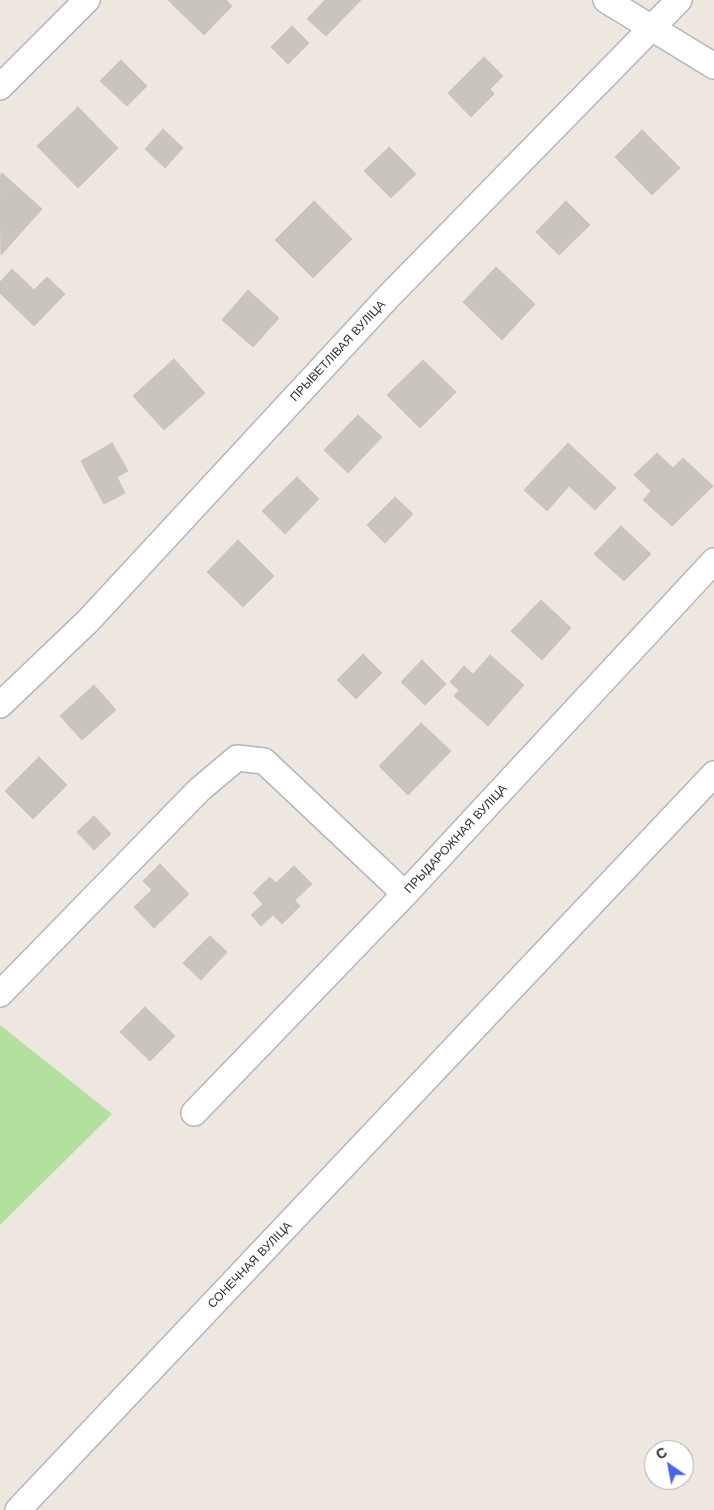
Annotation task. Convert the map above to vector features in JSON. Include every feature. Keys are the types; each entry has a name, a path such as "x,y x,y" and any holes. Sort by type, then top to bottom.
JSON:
{"street":[{"path":"0,87 87,0"},
{"path":"606,0 714,66"},
{"name":"ПРЫВЕТЛІВАЯ ВУЛІЦА","path":"0,705 88,621 389,296 679,0"},
{"name":"ПРЫДАРОЖНАЯ ВУЛІЦА","path":"194,1113 405,894 714,561"},
{"path":"0,994 199,790 236,758 264,761 405,894"},
{"name":"СОНЕЧНАЯ ВУЛІЦА","path":"18,1510 714,774"}],"green space":[{"path":"0,1025 112,1114 0,1225"}],"building":[{"path":"168,0 226,0 232,6 204,35"},
{"path":"325,0 361,0 326,36 307,19"},
{"path":"292,26 309,43 288,64 271,47"},
{"path":"484,57 503,76 490,89 494,94 471,117 448,93"},
{"path":"121,60 147,86 127,106 100,81"},
{"path":"78,107 118,148 78,188 37,146"},
{"path":"163,129 183,148 165,168 145,149"},
{"path":"642,130 680,168 652,195 615,157"},
{"path":"389,147 416,174 391,198 364,171"},
{"path":"2,173 42,209 1,255 0,175"},
{"path":"314,201 352,239 313,278 275,240"},
{"path":"566,201 590,225 559,255 536,232"},
{"path":"496,267 535,304 502,340 463,302"},
{"path":"12,269 34,290 47,277 65,294 34,326 0,293 0,282"},
{"path":"248,290 279,318 253,347 222,320"},
{"path":"174,359 205,393 164,430 133,396"},
{"path":"423,360 456,392 420,428 387,395"},
{"path":"358,415 382,437 348,473 324,450"},
{"path":"112,443 128,471 117,477 125,493 104,504 81,461"},
{"path":"568,443 616,488 595,510 569,486 547,511 524,490"},
{"path":"657,453 673,468 683,458 713,486 672,526 643,500 651,491 634,475"},
{"path":"297,477 319,499 285,534 262,511"},
{"path":"395,497 413,514 385,543 367,525"},
{"path":"621,526 651,554 624,581 594,554"},
{"path":"238,540 274,576 243,607 207,572"},
{"path":"541,600 571,628 542,660 511,631"},
{"path":"363,654 382,673 356,699 337,680"},
{"path":"490,655 524,685 488,726 454,696"},
{"path":"422,660 446,684 425,705 401,682"},
{"path":"464,666 473,674 459,690 450,682"},
{"path":"94,685 116,710 82,740 60,716"},
{"path":"421,723 451,751 408,795 379,766"},
{"path":"39,757 67,785 33,819 5,791"},
{"path":"94,816 111,834 94,850 77,832"},
{"path":"160,864 189,894 154,928 134,907 152,890 143,881"},
{"path":"294,866 312,884 295,900 300,906 282,924 273,915 261,926 251,915 263,904 253,893 270,877 276,883"},
{"path":"210,936 227,952 201,980 183,963"},
{"path":"145,1007 175,1036 150,1061 120,1032"}]}
